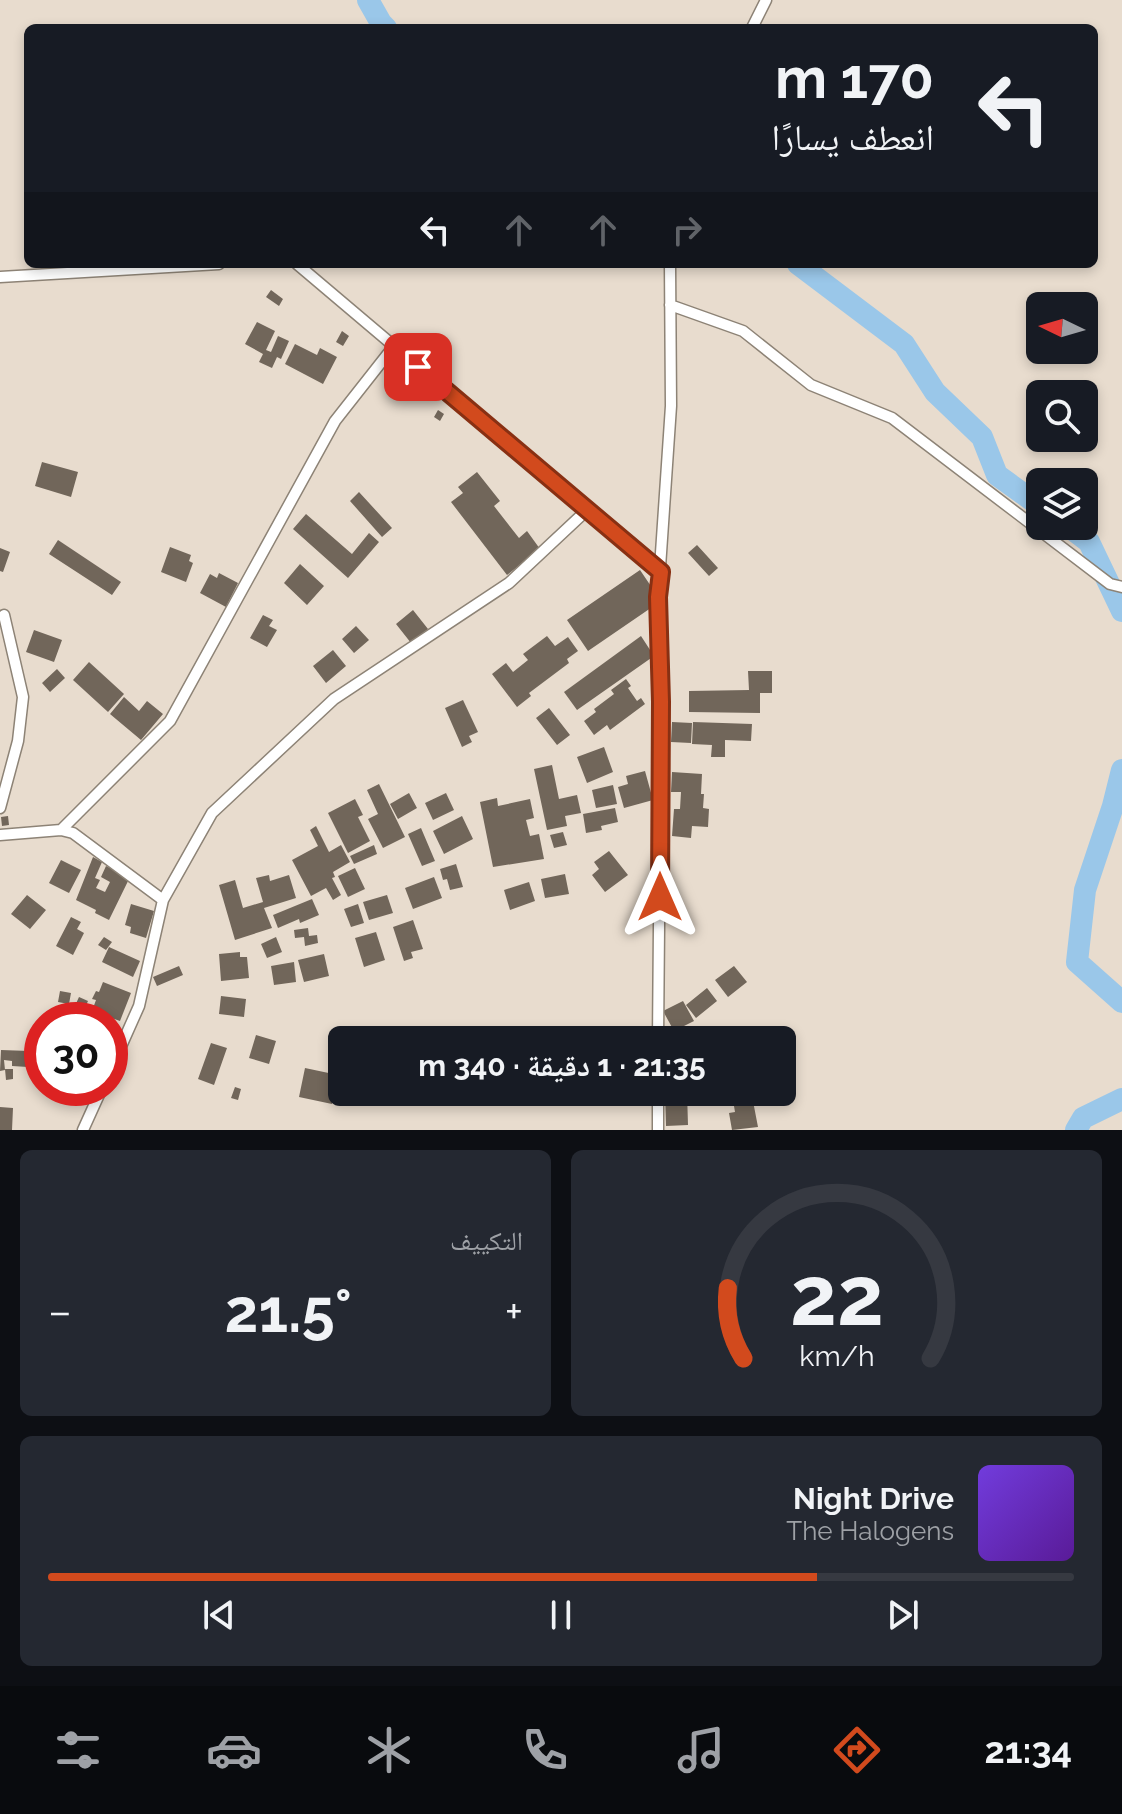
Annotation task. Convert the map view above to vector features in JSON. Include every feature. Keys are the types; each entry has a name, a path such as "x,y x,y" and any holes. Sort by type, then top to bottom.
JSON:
{"street":[{"path":"754,24 766,0"},
{"path":"0,277 152,268"},
{"path":"302,268 661,572"},
{"path":"658,1026 661,702 658,597 671,406 670,268"},
{"path":"670,305 743,331 811,385 892,418 1110,584 1122,587"},
{"path":"61,830 170,721 335,421 394,346"},
{"path":"128,1031 139,1006 163,900 212,813 334,699 509,583 587,510"},
{"path":"0,808 18,741 23,697 4,615"},
{"path":"0,835 61,830 81,837 163,900"},
{"path":"83,1130 94,1106"},
{"path":"658,1106 658,1130"}],"building":[{"path":"271,290 283,299 279,306 266,297"},
{"path":"257,322 275,331 266,350 271,352 278,336 289,341 281,359 277,357 272,368 259,362 263,354 245,344"},
{"path":"342,331 349,336 343,346 336,342"},
{"path":"295,344 317,355 320,348 337,357 323,384 285,364"},
{"path":"438,410 444,414 440,421 434,417"},
{"path":"42,462 78,472 71,497 35,486"},
{"path":"477,472 500,501 494,506 519,538 527,531 540,549 507,575 451,502 463,493 458,487"},
{"path":"359,492 392,528 382,537 350,501"},
{"path":"306,514 352,554 369,533 379,542 348,578 293,529"},
{"path":"58,540 121,582 112,595 49,554"},
{"path":"697,545 718,568 709,576 688,553"},
{"path":"170,547 191,555 189,561 193,563 186,582 161,572"},
{"path":"0,548 10,552 3,572 0,571"},
{"path":"300,564 324,586 307,605 284,583"},
{"path":"640,570 661,601 588,651 567,620"},
{"path":"219,573 238,583 226,607 200,593 210,574 217,578"},
{"path":"413,610 428,629 411,643 396,624"},
{"path":"263,615 273,620 269,626 277,630 267,647 250,638"},
{"path":"356,626 369,640 354,653 342,639"},
{"path":"34,630 62,640 54,662 26,652"},
{"path":"547,636 555,646 568,637 578,651 567,659 569,663 529,693 531,696 517,707 492,674 506,663 513,672 528,660 523,654"},
{"path":"641,636 654,656 577,710 564,692"},
{"path":"333,650 346,666 326,683 313,666"},
{"path":"89,662 124,694 108,712 73,680"},
{"path":"57,669 65,678 50,692 42,683"},
{"path":"748,671 772,671 772,693 760,693 760,713 689,712 689,691 749,690"},
{"path":"626,679 637,701 641,698 645,704 610,730 607,725 594,735 584,721 614,694 611,690"},
{"path":"124,697 139,711 147,701 163,714 141,740 110,714"},
{"path":"463,700 478,732 469,736 472,742 462,747 445,708"},
{"path":"549,708 570,735 557,745 536,718"},
{"path":"672,722 692,723 691,743 671,742"},
{"path":"693,722 752,724 751,741 725,740 725,757 711,757 712,745 692,744"},
{"path":"604,747 613,772 587,783 577,757"},
{"path":"552,765 559,799 577,795 581,813 565,816 567,826 547,830 534,769"},
{"path":"645,771 653,800 624,808 618,787 628,784 626,776"},
{"path":"672,772 702,774 701,794 704,794 703,808 709,809 708,827 692,826 691,838 672,836 674,809 680,809 681,792 671,792"},
{"path":"379,784 405,837 383,848 368,819 378,814 367,790"},
{"path":"613,785 617,804 596,808 592,790"},
{"path":"409,793 417,808 398,819 390,804"},
{"path":"446,793 454,810 433,820 425,803"},
{"path":"497,798 498,806 530,799 534,818 526,820 530,836 539,834 544,859 493,867 480,802"},
{"path":"355,799 363,815 358,817 370,841 348,853 328,813"},
{"path":"615,808 618,822 586,833 583,814"},
{"path":"8,816 9,825 2,826 1,817"},
{"path":"462,816 473,839 444,854 433,831"},
{"path":"316,826 329,852 341,845 350,862 333,872 335,877 332,878 341,895 333,900 326,888 311,896 292,860 318,846 310,830"},
{"path":"421,828 435,861 422,866 408,834"},
{"path":"563,832 567,845 554,848 550,835"},
{"path":"374,845 377,854 354,864 350,856"},
{"path":"609,851 628,875 605,892 592,875 599,869 594,862"},
{"path":"93,857 102,862 95,878 100,880 96,888 105,892 110,882 101,877 106,866 130,877 109,920 76,900"},
{"path":"61,860 81,870 69,893 49,883"},
{"path":"456,864 463,887 450,890 440,869"},
{"path":"355,868 365,889 348,897 338,876"},
{"path":"565,874 569,894 545,898 541,879"},
{"path":"269,875 270,881 289,875 296,898 264,908 272,928 235,940 219,885 235,880 243,908 263,902 256,878"},
{"path":"434,877 442,898 413,909 405,888"},
{"path":"529,882 535,901 510,910 504,890"},
{"path":"27,895 46,910 30,929 11,914"},
{"path":"387,895 393,913 369,920 363,902"},
{"path":"312,899 319,915 278,928 273,915"},
{"path":"131,904 154,911 146,938 130,933 131,927 125,925"},
{"path":"358,904 364,923 351,927 344,909"},
{"path":"71,917 81,922 77,929 84,933 73,955 56,946"},
{"path":"413,920 423,949 411,952 413,958 404,961 393,927"},
{"path":"308,928 309,936 317,935 318,943 305,946 304,937 295,938 294,930"},
{"path":"376,932 385,960 364,967 355,938"},
{"path":"104,937 112,942 106,950 98,945"},
{"path":"276,937 282,952 267,958 261,944"},
{"path":"109,947 140,961 133,977 102,962"},
{"path":"240,952 240,957 247,957 249,978 221,981 219,954"},
{"path":"324,954 329,976 304,982 298,960"},
{"path":"294,962 296,982 274,985 271,966"},
{"path":"179,966 183,975 157,986 153,977"},
{"path":"734,966 747,982 728,997 715,980"},
{"path":"103,982 131,993 127,1002 95,1002 92,999 96,991 99,992"},
{"path":"707,988 717,1001 696,1018 686,1005"},
{"path":"60,991 71,993 69,1002 58,1002"},
{"path":"221,996 246,999 244,1017 219,1014"},
{"path":"683,1001 694,1021 684,1026 671,1026 663,1011"},
{"path":"256,1035 276,1041 269,1064 249,1058"},
{"path":"211,1043 227,1048 214,1085 198,1079"},
{"path":"1,1050 24,1051 24,1067 12,1066 12,1061 4,1060 5,1070 0,1071"},
{"path":"305,1068 328,1073 328,1103 299,1097"},
{"path":"5,1069 13,1069 13,1079 6,1080"},
{"path":"235,1087 241,1089 238,1100 231,1098"},
{"path":"665,1106 687,1106 688,1125 666,1126"},
{"path":"734,1106 754,1106 758,1127 732,1130 729,1113 735,1112"},
{"path":"0,1107 13,1108 12,1130 0,1130"}],"waterway":[{"path":"368,0 382,24"},
{"path":"803,268 904,344 935,392 982,437 997,475 1026,496"},
{"path":"1086,540 1122,611"},
{"path":"1122,770 1085,890 1077,962 1122,1002"},
{"path":"1076,1130 1083,1118 1122,1099"}],"route":[{"path":"418,367 661,572 658,597 660,897"}]}
